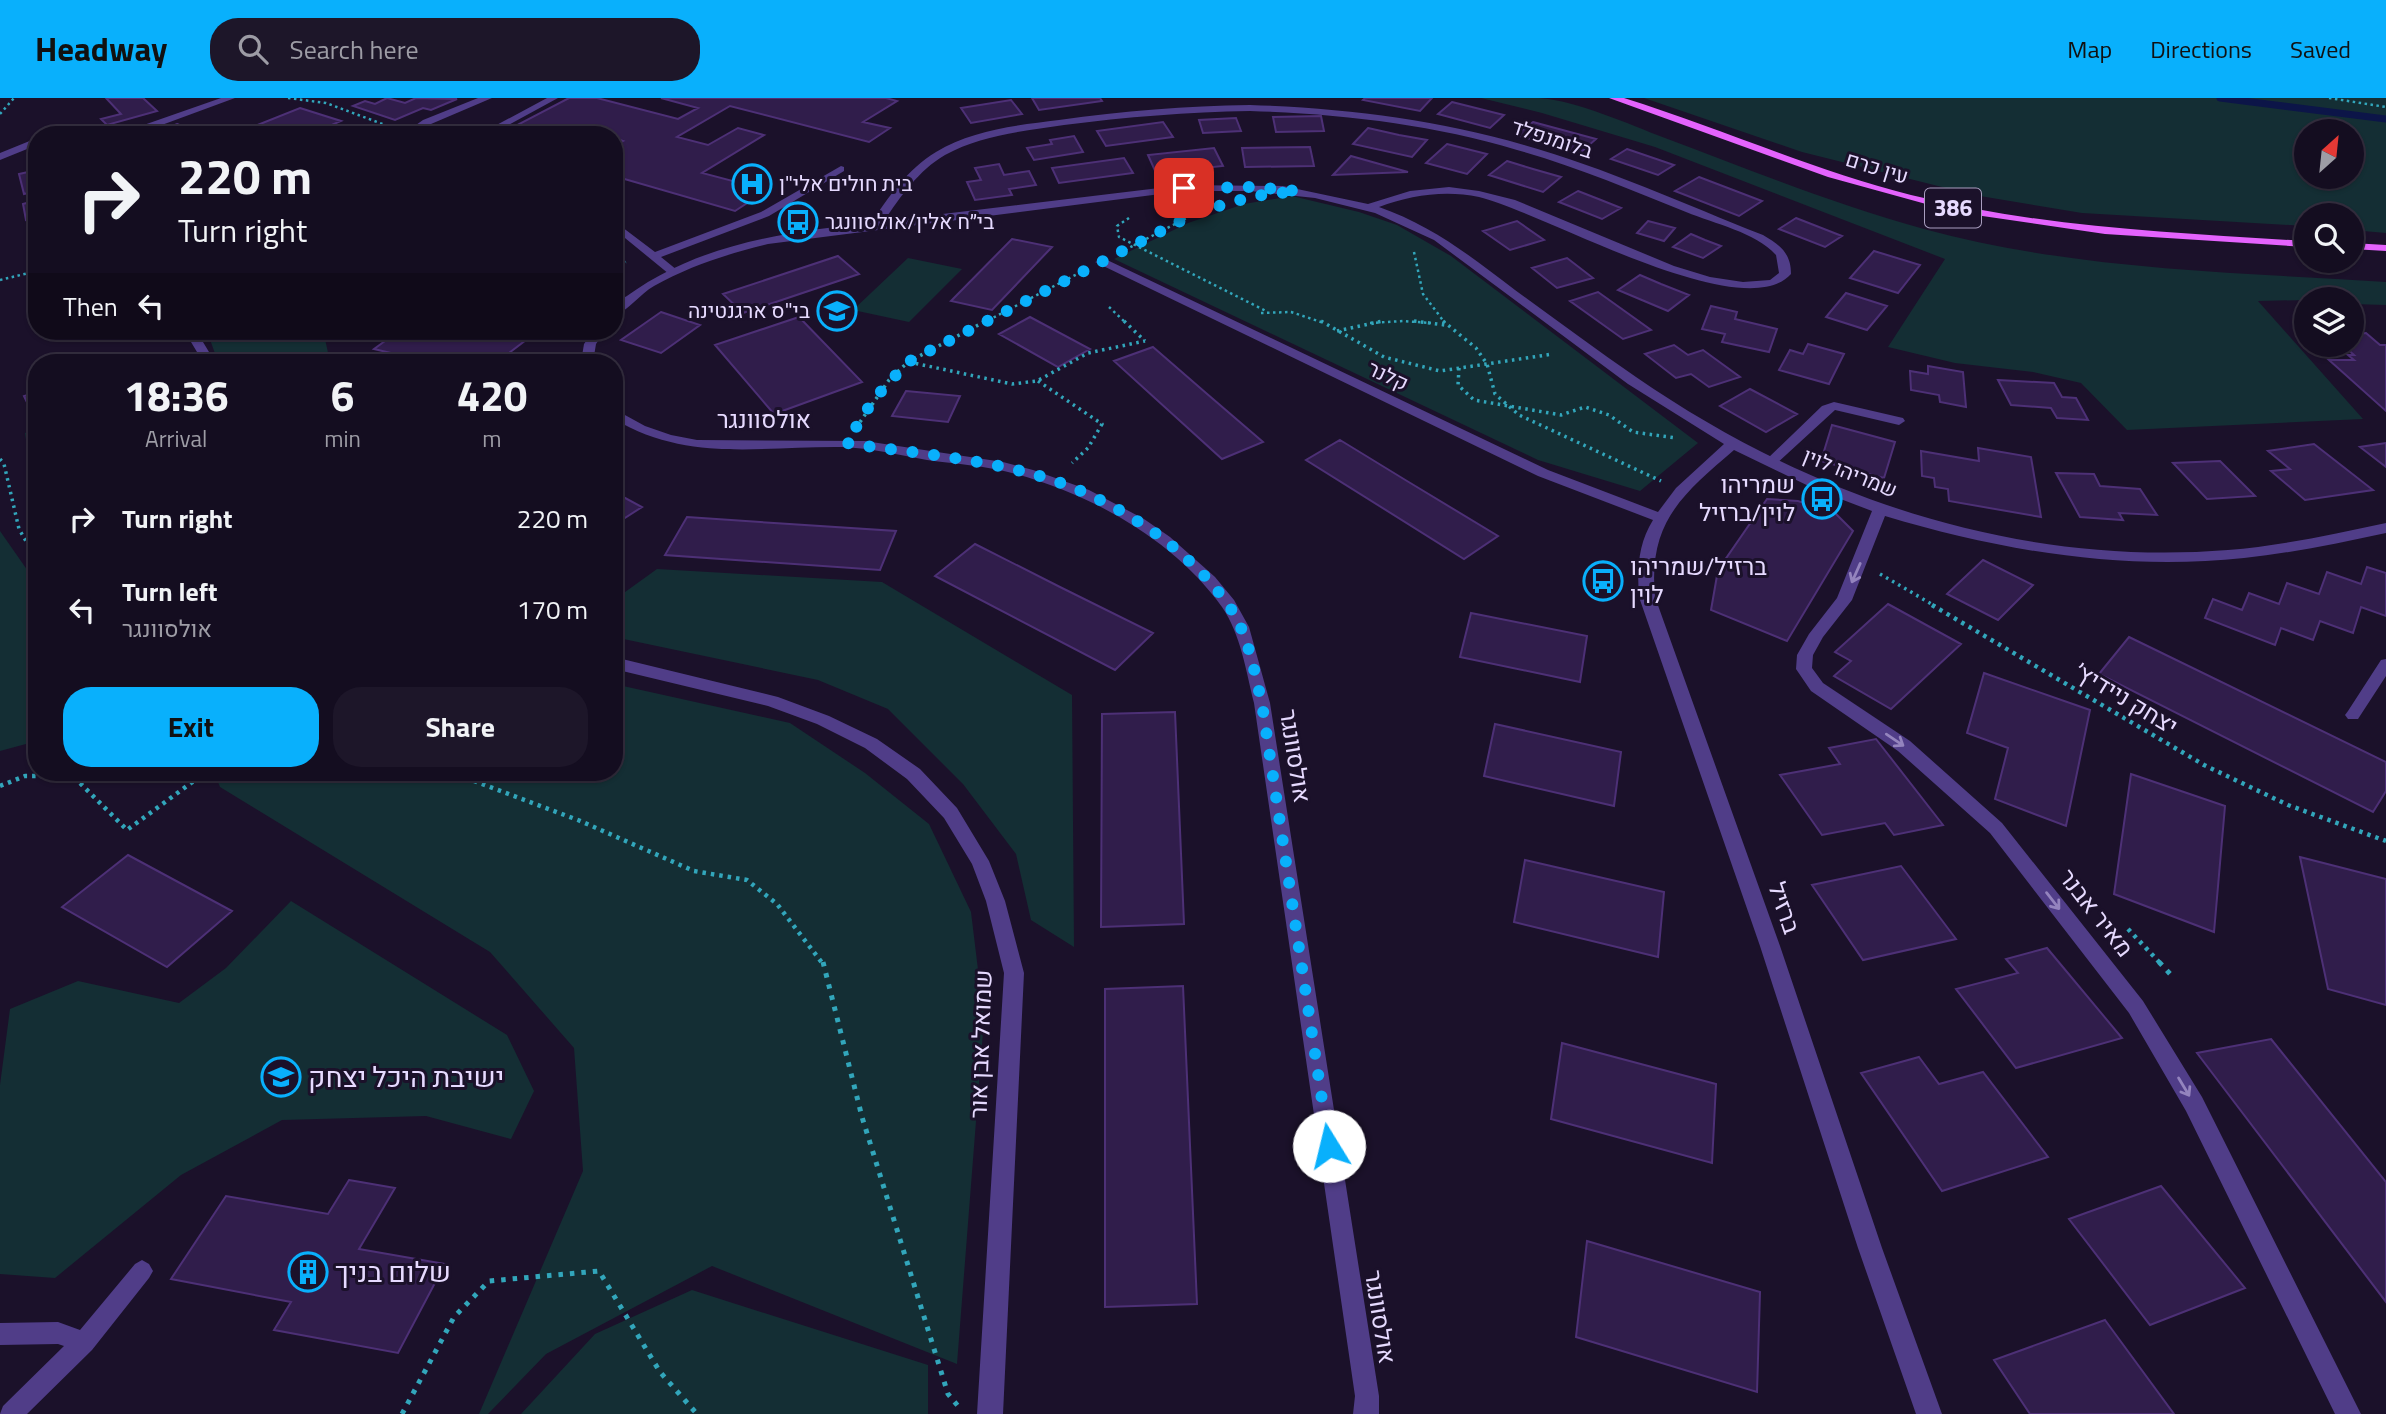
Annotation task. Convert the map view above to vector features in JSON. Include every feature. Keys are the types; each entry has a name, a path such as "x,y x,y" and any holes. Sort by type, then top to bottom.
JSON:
{"main road":[{"name":"עין כרם","path":"1614,98 1803,165 1905,197 2010,221 2105,232 2294,243"},
{"path":"2364,247 2386,248"}],"street":[{"path":"151,126 230,98"},
{"path":"420,126 487,98"},
{"name":"בלומנפלד","path":"874,227 903,186 925,164 941,153 973,140 1107,115 1175,107 1252,103 1297,105 1423,124 1521,148 1565,163 1759,237 1779,249 1786,261 1785,274 1774,283 1754,286 1726,285 1697,278 1535,211 1480,194 1430,190 1406,193 1369,207"},
{"path":"0,157 28,145"},
{"path":"623,297 673,272 728,250 761,242 1170,189 1222,186 1288,190 1369,207"},
{"name":"שמריהו לוין","path":"1369,207 1407,219 1438,238 1660,400 1733,444 1880,509 1938,528 2008,544 2067,553 2140,557 2222,556 2268,551 2386,528"},
{"name":"קלנר","path":"1101,262 1544,473 1661,517"},
{"name":"אולסוונגר","path":"623,418 652,435 686,443 731,447 846,443 1025,472 1067,485 1106,504 1156,534 1198,570 1228,604 1247,642 1262,704 1367,1395 1366,1414"},
{"name":"ברזיל","path":"1733,444 1667,505 1654,529 1643,574 1647,597 1770,946 1870,1248 1929,1414"},
{"name":"מאיר אבנר","path":"1880,509 1861,563 1844,600 1811,644 1805,655 1804,668 1817,687 1904,746 1996,828 2136,1007 2194,1104 2348,1414"},
{"name":"שמואל אבן אור","path":"623,665 761,696 826,719 879,747 928,788 960,827 980,861 1001,918 1014,973 990,1414"}],"lane":[{"path":"500,126 554,98"},
{"path":"654,256 765,214 841,169"},
{"path":"623,231 673,272"},
{"path":"1771,462 1826,409 1834,406 1899,421"},
{"path":"2353,715 2386,664"},
{"path":"11,1414 84,1342 142,1271"},
{"path":"0,1334 58,1332 84,1342"}],"path":[{"path":"0,114 14,98"},
{"path":"288,98 326,103 384,126"},
{"path":"2329,98 2386,107"},
{"path":"846,443 881,390 908,362 1208,209"},
{"path":"1187,211 1198,212"},
{"path":"1132,216 1117,226 1119,237 1267,311"},
{"path":"1407,219 1423,294 1446,325 1476,348 1487,364 1495,394 1519,415 1681,490"},
{"path":"0,280 28,273"},
{"path":"908,362 942,367 1012,384 1037,381 1088,353 1145,341 1109,307"},
{"path":"1231,324 1267,311 1291,312 1315,318 1384,357 1440,371 1589,348"},
{"path":"1337,331 1370,321 1401,319 1446,325"},
{"path":"1459,368 1458,385 1474,400 1511,409 1561,415 1585,407 1609,415 1633,432 1681,439"},
{"path":"1037,381 1049,386 1102,424 1088,449 1072,463"},
{"path":"0,459 4,464 19,529 28,544"},
{"name":"יצחק ניידיץ׳","path":"1861,563 2204,765 2288,805 2386,842"},
{"path":"0,786 28,776"},
{"path":"78,781 127,830 194,781"},
{"path":"474,781 578,820 694,871 747,880 777,904 823,962 862,1117 948,1394 965,1414"},
{"path":"2128,929 2173,976"},
{"path":"402,1414 454,1317 489,1281 599,1271 660,1372 697,1414"}],"green space":[{"path":"1481,98 1539,98 1570,104 1858,209 1981,243 2095,261 2154,267 2386,282 2386,305 2364,304 2364,287 2294,287 2294,300 2258,301 2294,341 2294,357 2308,357 2363,419 2127,430 2081,383 2033,372 1955,363 1888,347 1945,259 1655,147"},
{"path":"1644,98 2386,98 2386,233 2364,231 2364,203 2294,203 2294,225 2082,213 1974,195 1802,152"},
{"path":"1292,196 1359,212 1397,225 1451,256 1698,443 1640,491 1538,460 1114,259 1188,223 1244,204"},
{"path":"908,258 962,269 909,322 853,310"},
{"path":"210,340 325,340 328,354 215,354"},
{"path":"28,432 28,453 25,433"},
{"path":"0,531 28,571 28,743 0,751"},
{"path":"657,569 882,582 1072,695 1074,947 1031,920 1016,854 963,784 888,709 818,680 623,639 623,594"},
{"path":"623,686 790,723 865,773 929,824 971,912 984,1019 957,1364 712,1266 546,1354 488,1414 479,1414 583,1171 574,1048 490,952 220,787 218,781 623,781"},
{"path":"291,901 507,1035 534,1091 511,1139 426,1116 282,1120 181,1175 55,1278 0,1274 0,1085 10,1009 78,981 179,1003 226,968"},
{"path":"692,1290 928,1365 928,1414 521,1414 595,1334"}],"building":[{"path":"106,98 143,98 157,111 107,125 101,119 121,114"},
{"path":"387,98 405,103 416,98 457,99 431,110 423,108 395,120 353,106 365,101 375,104"},
{"path":"569,98 597,98 678,119 698,108 661,98 886,98 897,101 863,122 890,128 869,142 730,106 677,137 708,145 738,128 764,135 702,173 767,190 735,211 623,179 623,126 515,126"},
{"path":"1032,98 1100,98 1102,101 1039,110"},
{"path":"1432,98 1420,111 1363,100"},
{"path":"1011,100 1022,114 971,123 961,108"},
{"path":"1452,102 1504,115 1490,128 1438,114"},
{"path":"300,108 341,121 330,126 260,124"},
{"path":"1321,116 1324,131 1276,132 1273,117"},
{"path":"1236,118 1241,131 1203,133 1199,120"},
{"path":"1163,122 1173,137 1106,146 1097,131"},
{"path":"1533,122 1596,139 1580,153 1516,135"},
{"path":"1368,128 1427,140 1412,157 1353,144"},
{"path":"1074,136 1083,152 1034,160 1027,148 1052,144 1050,140"},
{"path":"1447,144 1487,154 1467,174 1426,163"},
{"path":"1310,147 1314,166 1245,167 1242,148"},
{"path":"1214,148 1223,166 1156,173 1148,155"},
{"path":"1627,149 1674,165 1658,175 1611,159"},
{"path":"1351,156 1408,172 1333,175"},
{"path":"1124,158 1133,173 1059,183 1052,168"},
{"path":"1507,161 1561,177 1543,192 1489,175"},
{"path":"999,164 1004,175 1029,171 1036,185 1009,189 1012,195 975,200 967,182 981,180 975,168"},
{"path":"28,172 28,193 24,194 19,174"},
{"path":"1699,177 1762,201 1739,216 1675,191"},
{"path":"1578,191 1621,208 1602,219 1559,202"},
{"path":"28,203 28,220 26,220 23,204"},
{"path":"1796,218 1842,236 1825,247 1779,229"},
{"path":"1517,221 1544,240 1510,250 1483,231"},
{"path":"1648,221 1675,228 1664,241 1637,233"},
{"path":"1691,234 1721,246 1703,258 1673,247"},
{"path":"1012,239 1052,247 992,310 951,301"},
{"path":"1874,251 1920,265 1898,293 1850,278"},
{"path":"838,256 859,274 743,313 723,294"},
{"path":"1567,258 1593,278 1557,288 1532,268"},
{"path":"1640,275 1689,295 1668,311 1618,290"},
{"path":"1598,292 1651,330 1623,339 1570,301"},
{"path":"1846,293 1887,306 1867,330 1826,317"},
{"path":"1711,306 1737,312 1735,319 1777,329 1769,352 1722,342 1725,334 1702,329"},
{"path":"661,312 700,325 661,353 621,340"},
{"path":"799,317 862,382 774,414 715,345"},
{"path":"1030,317 1090,349 1058,367 999,334"},
{"path":"2364,333 2380,345 2386,345 2386,411 2329,360 2354,360 2350,357 2364,357"},
{"path":"381,340 526,340 508,354 395,354 374,349 385,341"},
{"path":"1808,344 1844,354 1829,384 1779,370 1790,350 1803,354"},
{"path":"1674,345 1688,355 1703,350 1740,377 1709,387 1691,374 1676,378 1645,354"},
{"path":"1153,347 1263,442 1222,459 1114,361"},
{"path":"1928,366 1963,372 1966,407 1940,402 1939,395 1911,390 1910,371 1928,374"},
{"path":"1998,380 2054,383 2062,397 2076,398 2088,420 2057,418 2051,408 2011,405"},
{"path":"1750,389 1797,414 1766,432 1720,406"},
{"path":"906,391 960,396 948,422 892,416"},
{"path":"1832,425 1895,442 1884,478 1821,461"},
{"path":"1340,440 1498,536 1464,559 1306,460"},
{"path":"2386,443 2386,467 2360,447"},
{"path":"2314,444 2373,490 2305,500 2271,471 2290,469 2268,451"},
{"path":"1978,448 2031,457 2041,517 1949,501 1948,489 1935,487 1934,478 1922,476 1921,451 1979,461"},
{"path":"2220,461 2255,496 2207,499 2173,463"},
{"path":"2056,473 2094,474 2100,486 2140,489 2157,515 2119,513 2123,520 2080,517"},
{"path":"623,497 642,507 623,519"},
{"path":"1767,499 1798,501 1835,513 1853,531 1787,641 1711,610 1718,570"},
{"path":"687,517 896,531 880,570 665,555"},
{"path":"975,544 1153,633 1115,670 935,576"},
{"path":"1983,560 2033,585 1998,620 1947,594"},
{"path":"2367,567 2386,573 2386,616 2361,607 2353,633 2320,621 2313,640 2281,628 2275,645 2205,618 2213,599 2242,610 2249,593 2279,604 2287,583 2319,594 2327,572 2361,584"},
{"path":"1888,604 1961,644 1891,709 1834,676 1851,661 1835,652"},
{"path":"1471,613 1587,636 1580,682 1460,657"},
{"path":"2129,637 2386,762 2386,791 2373,812 2099,674"},
{"path":"1984,673 2090,710 2066,826 1995,799 2008,748 1967,733"},
{"path":"1175,712 1184,924 1101,927 1102,714"},
{"path":"1495,724 1621,752 1614,806 1484,776"},
{"path":"1876,739 1943,825 1894,835 1885,823 1822,835 1780,775 1840,764 1829,748"},
{"path":"2131,774 2225,806 2214,932 2114,894"},
{"path":"128,855 232,911 167,967 62,907"},
{"path":"2300,857 2386,879 2386,1005 2328,989"},
{"path":"1525,860 1664,892 1658,957 1514,922"},
{"path":"1901,866 1956,939 1863,960 1812,885"},
{"path":"2047,948 2122,1038 2016,1068 1956,989 2018,973 2006,959"},
{"path":"1183,986 1197,1304 1105,1307 1105,989"},
{"path":"2271,1039 2386,1182 2386,1302 2197,1053"},
{"path":"1562,1043 1716,1084 1712,1163 1551,1119"},
{"path":"1919,1057 1939,1084 1983,1072 2048,1157 1942,1191 1861,1073"},
{"name":"שלום בניך","path":"349,1180 395,1188 359,1249 445,1264 398,1353 274,1330 291,1302 171,1279 226,1196 328,1214"},
{"path":"2161,1186 2245,1288 2150,1325 2069,1219"},
{"path":"1587,1241 1760,1292 1757,1392 1576,1337"},
{"path":"2105,1320 2174,1414 2030,1414 1994,1360"}],"waterway":[{"path":"2220,98 2386,119"}],"place":[{"name":"בית חולים אלי\"ן","path":"752,184"},
{"name":"בי״ח אלין/אולסוונגר","path":"798,222"},
{"name":"בי\"ס ארגנטינה","path":"837,311"},
{"name":"שמריהו לוין/ברזיל","path":"1822,499"},
{"name":"ברזיל/שמריהו לוין","path":"1603,581"},
{"name":"ישיבת היכל יצחק","path":"281,1077"},
{"name":"שלום בניך","path":"308,1272"}],"route":[{"path":"1184,188 1222,186 1298,191 1254,196 1198,212 908,362 874,399 846,443 980,463 1025,472 1067,485 1106,504 1156,534 1198,570 1228,604 1247,642 1262,704 1329,1146"}]}
